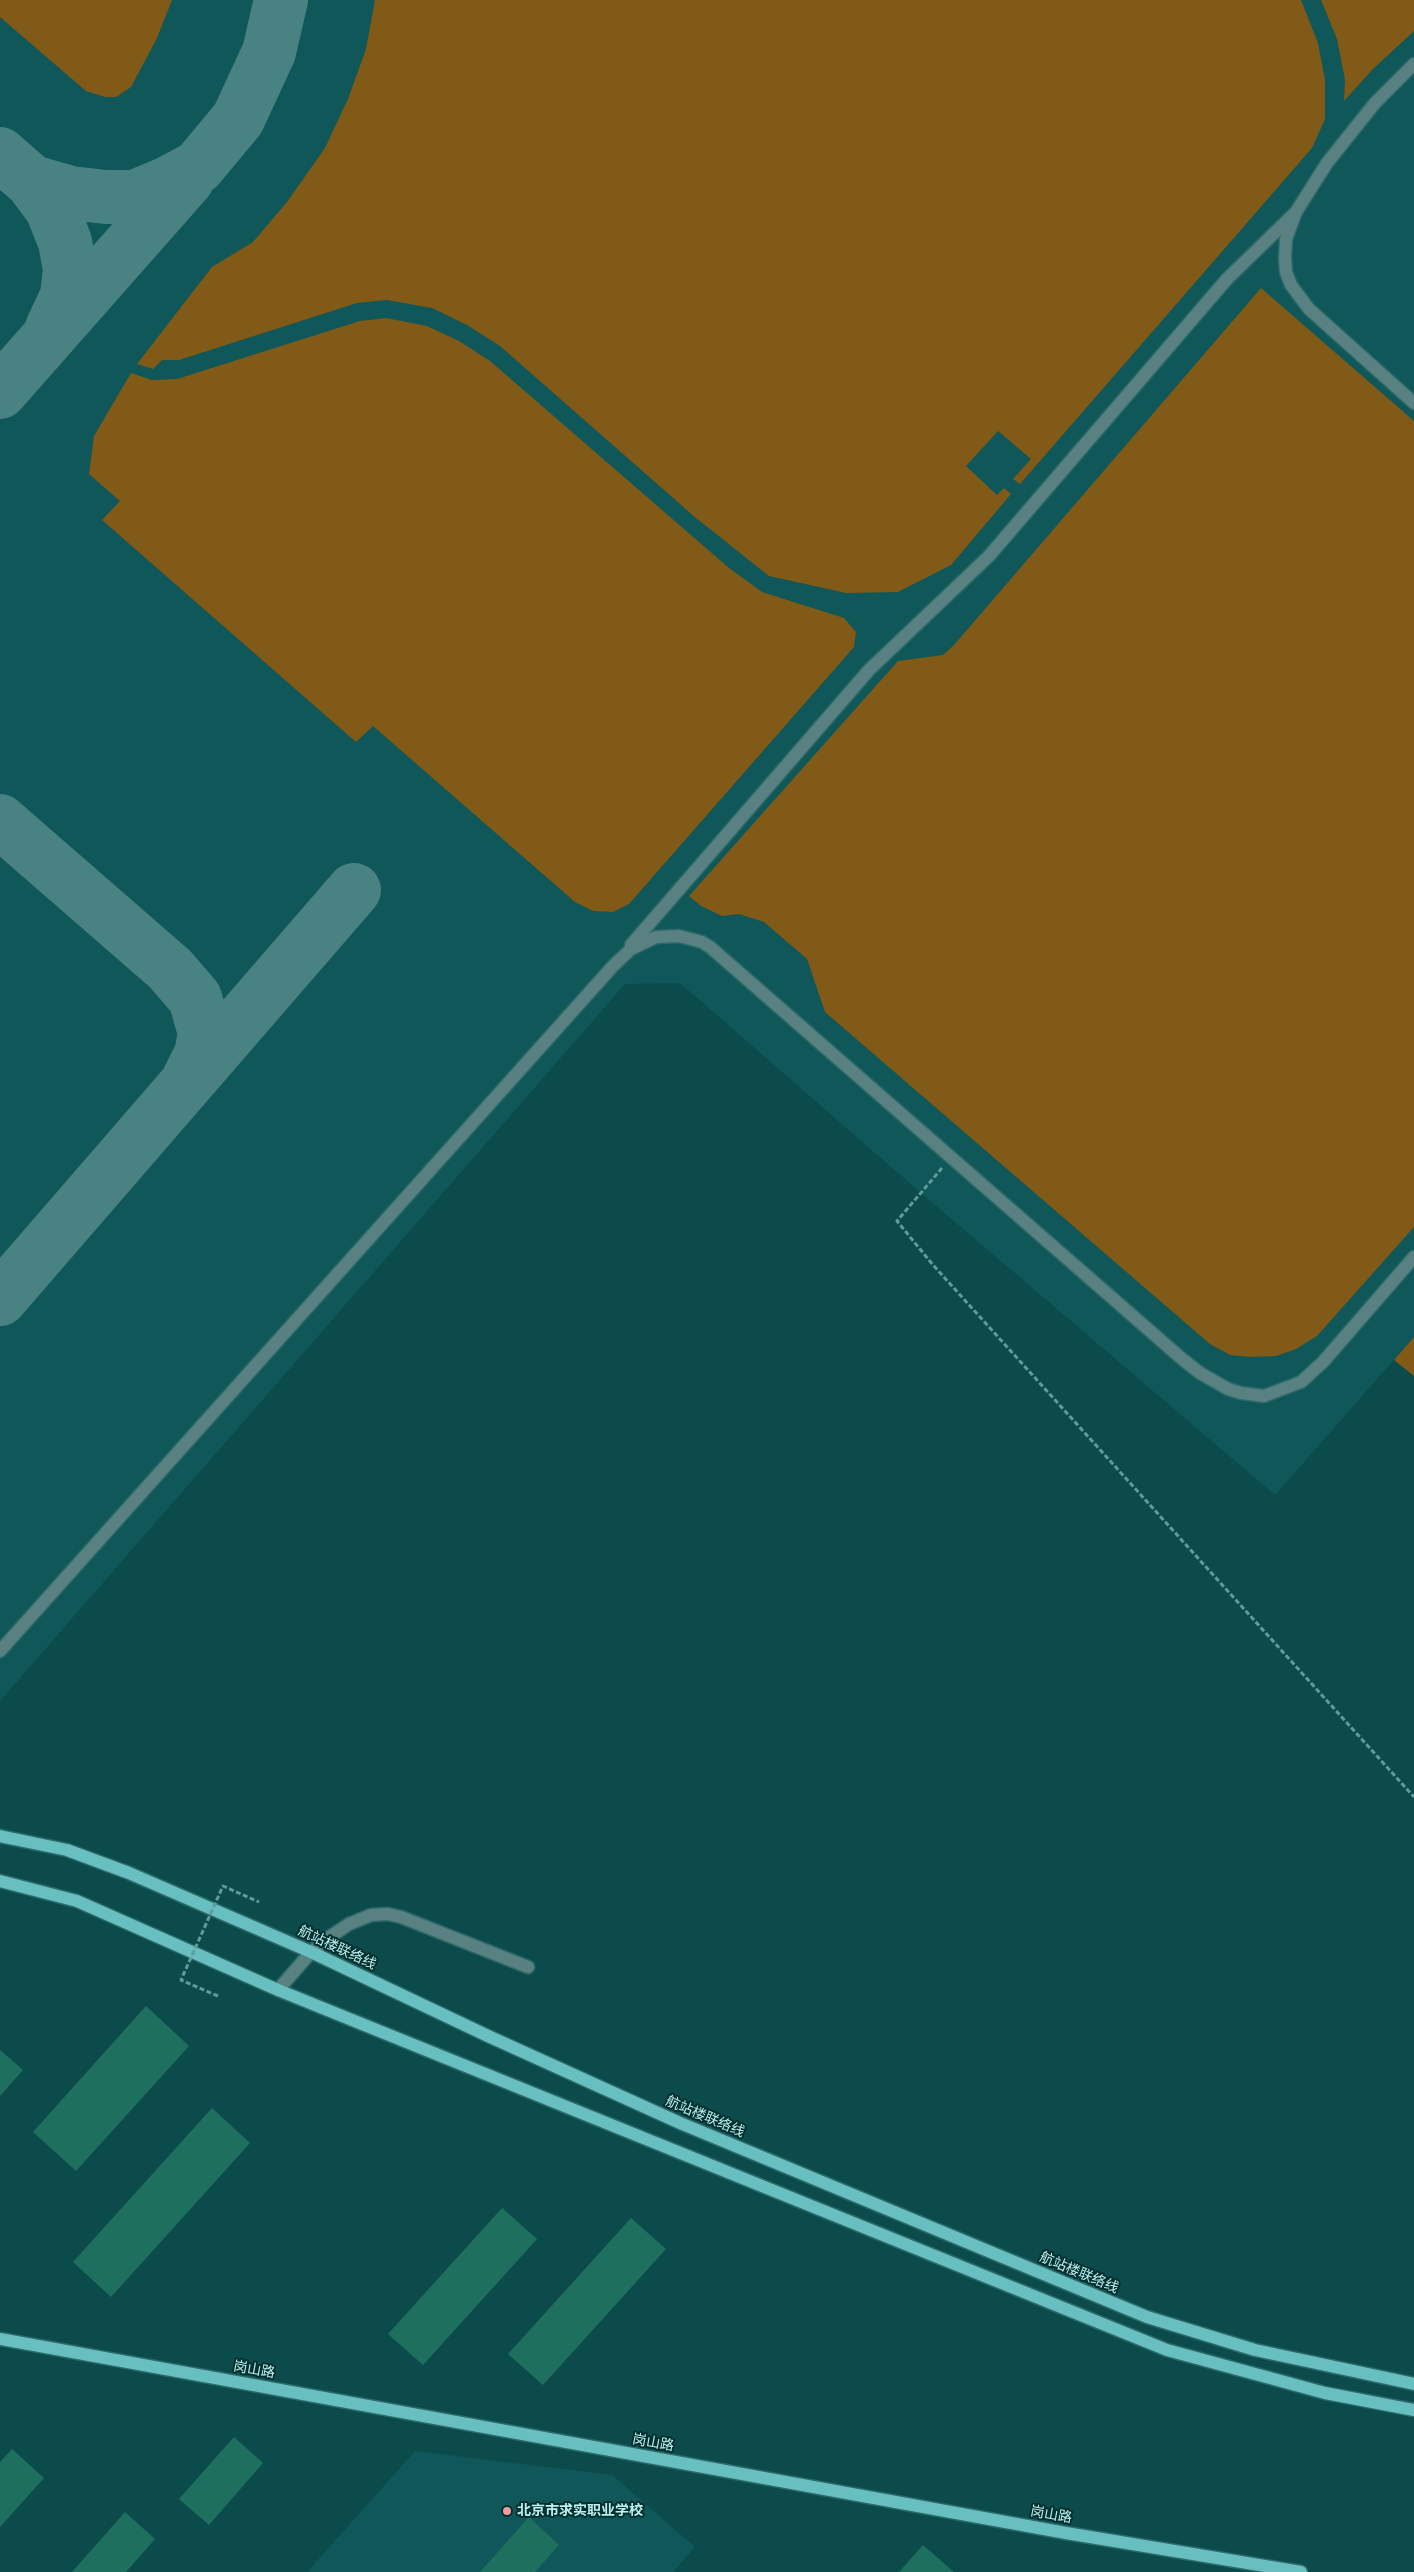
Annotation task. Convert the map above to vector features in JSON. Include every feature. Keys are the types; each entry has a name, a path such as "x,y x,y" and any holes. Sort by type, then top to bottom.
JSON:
{"main road":[{"name":"航站楼联络线","path":"0,1836 41,1843 93,1858 311,1952 497,2040 680,2122 1147,2317 1255,2350 1414,2384"},
{"path":"0,1881 77,1901 278,1990 1167,2350 1325,2393 1414,2410"},
{"name":"岗山路","path":"0,2339 1066,2533 1301,2572"}],"lane":[{"path":"1414,64 1356,125 1327,162 1296,212 1286,239 1285,259 1286,272 1299,297 1323,324 1414,403"},
{"path":"0,1651 613,966 869,670 994,550 1227,280 1296,212"},
{"path":"613,966 631,950 656,937 679,936 702,942 952,1156 1181,1358 1218,1384 1241,1394 1264,1396 1300,1382 1323,1362 1414,1257"},
{"path":"278,1990 311,1952 349,1924 371,1915 388,1914 401,1917 528,1967"}],"path":[{"path":"952,1156 897,1221 940,1273 1414,1798"},
{"path":"218,1996 181,1980 223,1886 259,1902"}],"shaded area":[{"path":"0,0 1414,0 1414,1337 1275,1495 921,1193 680,983 625,984 0,1701"},
{"path":"0,0 172,0 157,38 131,87 116,97 105,97 86,91 0,17"},
{"path":"375,0 1301,0 1318,43 1325,80 1325,119 1312,148 1020,484 1013,479 1031,459 998,431 966,466 997,495 1004,488 1011,494 951,565 898,592 846,593 769,576 696,518 500,346 467,325 432,308 387,300 357,303 179,360 162,360 153,369 137,364 212,267 253,242 287,202 325,148 348,99 366,49"},
{"path":"1321,0 1414,0 1414,31 1373,69 1344,101 1345,80 1337,39"},
{"path":"1261,288 1414,421 1414,1227 1317,1336 1296,1349 1276,1356 1251,1357 1230,1355 1210,1344 825,1012 807,959 764,922 739,914 722,916 701,906 689,896 898,661 943,655 954,645"},
{"path":"386,318 427,326 459,341 490,361 729,568 762,592 844,618 856,632 854,647 629,904 613,912 593,911 575,902 373,726 356,742 102,520 120,501 89,474 94,436 131,373 152,380 177,379 360,321"},
{"path":"1414,1337 1414,1376 1394,1360"},
{"name":"北京市求实职业学校","path":"415,2451 612,2475 695,2547 673,2572 307,2572"}],"building":[{"path":"146,2006 189,2046 76,2171 33,2132"},
{"path":"0,2050 23,2070 0,2096"},
{"path":"212,2108 250,2143 111,2297 73,2262"},
{"path":"502,2208 537,2239 423,2365 388,2334"},
{"path":"631,2218 666,2249 543,2385 508,2354"},
{"path":"234,2437 263,2463 209,2525 179,2499"},
{"path":"12,2449 44,2478 0,2527 0,2462"},
{"path":"125,2512 155,2539 126,2572 72,2572"},
{"path":"529,2517 559,2545 535,2572 480,2572"},
{"path":"923,2545 954,2572 899,2572"}],"taxiway":[{"path":"32,182 71,193 106,197 135,197 166,184 198,167 238,119 269,52 281,0"},
{"path":"0,154 32,182 52,209 65,242 70,269 67,296 52,328"},
{"path":"0,392 187,180"},
{"path":"0,821 170,969 195,998 205,1033 201,1054 188,1080"},
{"path":"0,1299 354,890"}],"place":[{"name":"北京市求实职业学校","path":"507,2511"}]}
